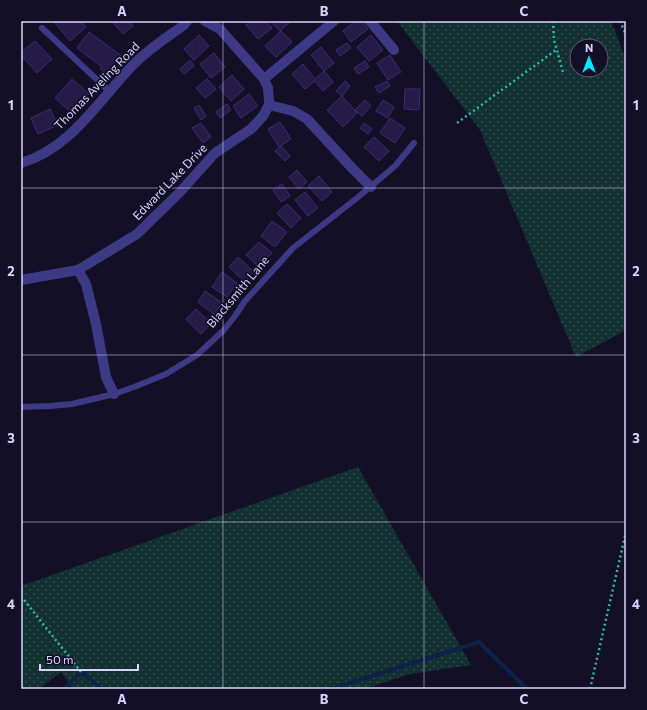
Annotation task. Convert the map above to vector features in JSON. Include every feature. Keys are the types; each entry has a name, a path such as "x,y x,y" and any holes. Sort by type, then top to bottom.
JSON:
{"street":[{"name":"Thomas Aveling Road","path":"21,163 49,150 67,136 88,118 109,91 147,52 184,25 187,21"},
{"path":"205,21 220,29 264,79 269,92 269,105 293,111 307,119 370,186"},
{"path":"264,79 334,21"},
{"path":"370,21 394,50"},
{"name":"Edward Lake Drive","path":"21,280 78,270 137,234 180,192 215,153 251,129 263,116 269,105"},
{"path":"78,270 86,284 96,324 106,377 114,394"}],"lane":[{"path":"42,28 109,91"},
{"name":"Blacksmith Lane","path":"21,407 72,404 114,394 166,374 197,355 224,330 245,301 293,248 395,166 414,143"}],"path":[{"path":"553,21 554,40 562,72"},
{"path":"620,21 626,35"},
{"path":"457,123 556,50"},
{"path":"590,689 626,532"},
{"path":"21,596 80,672"}],"green space":[{"path":"397,21 611,21 626,60 626,330 576,357 480,130"},
{"path":"358,467 471,665 410,674 364,689 73,689 61,672 39,689 21,689 21,586"}],"building":[{"path":"81,21 86,27 70,41 54,22"},
{"path":"117,21 129,21 133,26 123,34 114,24"},
{"path":"251,21 266,21 272,28 258,39 246,25"},
{"path":"355,21 362,21 368,29 351,42 343,31"},
{"path":"271,22 290,22 280,31"},
{"path":"281,31 292,42 276,57 265,46"},
{"path":"89,32 126,59 112,78 100,69 102,67 77,48"},
{"path":"199,35 209,46 194,60 184,49"},
{"path":"371,35 383,50 369,61 357,47"},
{"path":"35,41 52,59 37,73 21,55 21,53"},
{"path":"347,43 351,48 340,56 336,50"},
{"path":"321,47 334,63 324,71 311,55"},
{"path":"214,53 225,67 211,78 200,64"},
{"path":"390,55 401,72 388,80 377,63"},
{"path":"190,60 194,66 184,74 180,69"},
{"path":"365,61 369,67 358,74 354,68"},
{"path":"303,64 315,79 324,71 333,82 323,91 315,81 305,89 292,74"},
{"path":"232,75 244,89 231,101 219,87"},
{"path":"72,79 89,94 72,113 55,98"},
{"path":"207,79 216,89 205,98 196,88"},
{"path":"345,81 350,86 342,96 336,91"},
{"path":"387,81 390,86 379,93 375,87"},
{"path":"405,89 420,89 419,110 404,109"},
{"path":"249,94 258,106 241,118 233,106"},
{"path":"342,96 357,113 343,127 327,110"},
{"path":"365,100 371,106 362,116 355,110"},
{"path":"383,100 394,107 388,118 376,111"},
{"path":"227,104 231,110 220,118 216,112"},
{"path":"199,105 206,116 201,120 194,108"},
{"path":"50,109 58,125 38,134 31,118"},
{"path":"390,118 405,128 395,143 380,133"},
{"path":"280,122 291,139 279,147 268,129"},
{"path":"201,123 211,137 203,143 192,128"},
{"path":"364,123 372,129 368,134 360,128"},
{"path":"374,137 389,151 379,161 364,147"},
{"path":"281,146 290,156 285,161 275,151"},
{"path":"297,170 307,182 299,189 289,177"},
{"path":"319,176 332,192 322,201 308,186"},
{"path":"282,184 290,196 281,202 273,190"},
{"path":"305,192 318,208 308,216 295,200"},
{"path":"287,204 301,218 291,228 277,213"},
{"path":"272,221 287,232 275,247 261,236"},
{"path":"259,242 272,253 259,267 246,255"},
{"path":"238,257 254,272 245,282 229,267"},
{"path":"222,272 237,283 227,297 212,287"},
{"path":"205,291 222,303 214,314 198,302"},
{"path":"196,309 211,323 201,334 186,319"}],"waterway":[{"path":"331,689 479,642 527,689"},
{"path":"64,689 81,672 102,689"}]}
